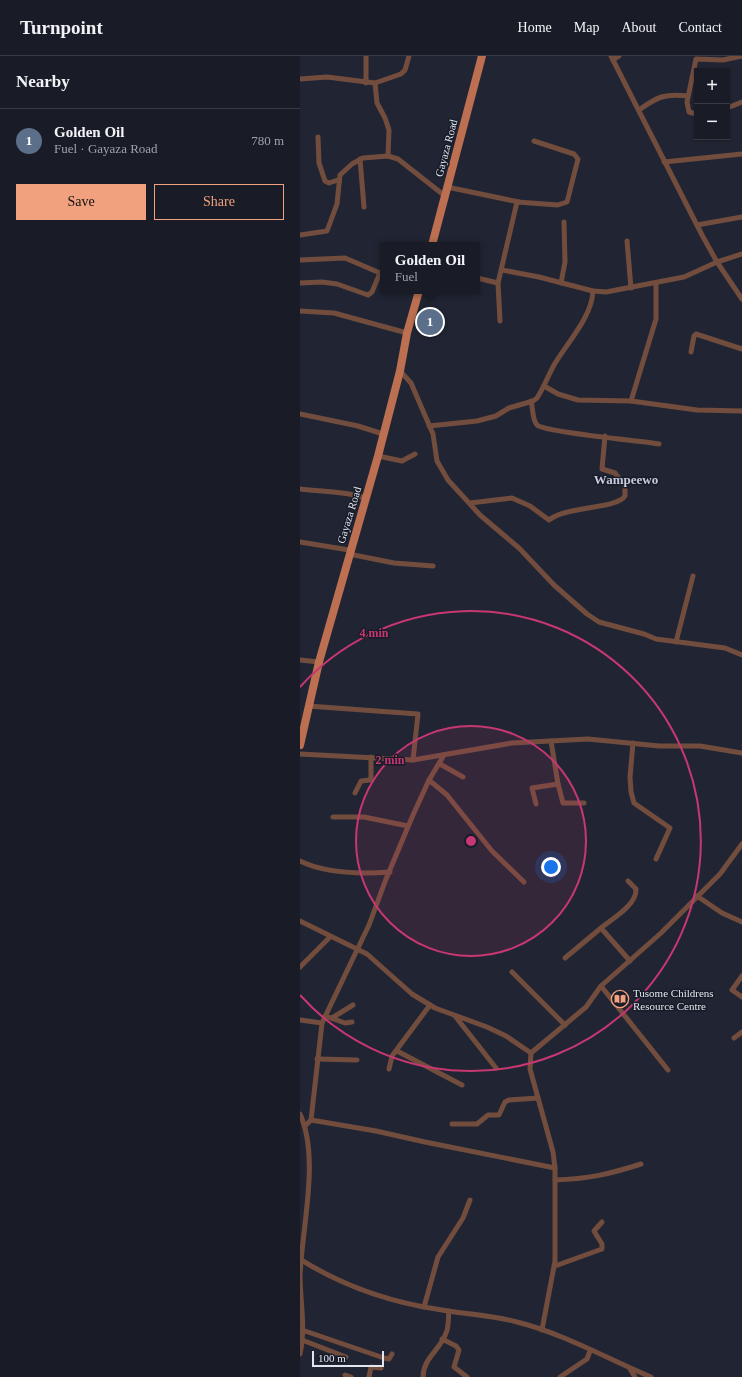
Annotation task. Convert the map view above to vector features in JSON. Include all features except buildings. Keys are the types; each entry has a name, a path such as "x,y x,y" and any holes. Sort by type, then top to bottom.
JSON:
{"main road":[{"name":"Gayaza Road","path":"433,242 482,56"},
{"name":"Gayaza Road","path":"300,745 302,723 326,641 349,552 378,456 400,371 407,333 418,294"}],"street":[{"path":"366,56 366,83"},
{"path":"300,80 327,77 375,83 401,74 405,70 409,56"},
{"path":"619,56 612,58 664,162 717,262 742,299"},
{"path":"694,113 689,112 687,102 696,57 723,60 742,56"},
{"path":"375,83 377,103 385,118 389,130 388,156"},
{"path":"639,110 658,97 670,95 688,96"},
{"path":"730,107 742,102"},
{"path":"318,137 319,163 325,181 329,183 338,180"},
{"path":"447,187 519,202 558,205 567,202 577,157 534,141"},
{"path":"664,162 742,154"},
{"path":"300,235 327,231 337,204 338,180 343,171 360,159 388,156 398,159 445,196"},
{"path":"360,159 364,207"},
{"path":"500,321 498,283 519,202"},
{"path":"697,226 742,217"},
{"path":"561,283 565,262 564,222"},
{"path":"627,241 631,288"},
{"path":"502,270 593,291 612,292 689,275 717,262 742,254"},
{"path":"300,260 345,258 380,272"},
{"path":"300,283 322,282 337,284 368,295 372,292 380,274"},
{"path":"480,279 498,283"},
{"path":"631,402 656,319 656,283"},
{"path":"429,426 496,416 509,408 537,398 555,364 587,313 592,302 593,291"},
{"path":"300,311 334,313 407,333"},
{"path":"691,352 694,336 696,334 742,349"},
{"path":"400,371 411,383 433,434 437,461 448,480 491,525 519,548 554,585 587,614 607,624 644,634 656,639 725,648 742,655"},
{"path":"544,386 558,394 578,400 631,402 691,410 742,411"},
{"path":"532,401 535,421 541,427 575,434 604,436 659,444"},
{"path":"300,414 358,426 383,434"},
{"path":"470,503 512,498 530,506 549,520 571,510 619,502 625,496 625,486 615,473 602,469 604,436"},
{"path":"378,456 402,461 415,454"},
{"path":"300,489 326,493 344,492 366,498"},
{"path":"300,542 394,563 433,566"},
{"path":"676,642 693,576"},
{"path":"300,660 319,662"},
{"path":"308,706 418,714 413,760"},
{"path":"300,754 372,756 413,760 512,743 594,739 616,743 659,746 700,746 742,753"},
{"path":"551,742 558,784 563,802 584,803"},
{"path":"633,743 630,776 631,792 634,803 670,828 656,859"},
{"path":"306,1126 311,1120 322,1023 359,949 378,906 408,826 429,780 440,764 444,755"},
{"path":"355,792 361,781 370,780 372,756"},
{"path":"440,764 464,777"},
{"path":"429,780 447,795 492,851 524,882"},
{"path":"536,804 532,788 558,784"},
{"path":"333,817 364,817 408,826"},
{"path":"542,1330 555,1266 555,1168 553,1152 530,1069 531,1053 586,1007 601,986 630,961 720,874 742,844"},
{"path":"300,861 313,867 328,870 351,872 390,872"},
{"path":"565,958 626,908 635,897 636,889 628,881"},
{"path":"696,896 741,921"},
{"path":"300,921 367,954 412,994 430,1005 506,1036 531,1053"},
{"path":"601,928 630,961"},
{"path":"300,967 330,937"},
{"path":"512,972 565,1025"},
{"path":"742,976 732,990 742,997"},
{"path":"601,986 668,1070"},
{"path":"332,1018 353,1004"},
{"path":"388,1069 392,1056 430,1005"},
{"path":"454,1015 496,1068"},
{"path":"325,1016 345,1023 352,1022"},
{"path":"300,1020 322,1023"},
{"path":"734,1038 742,1032"},
{"path":"397,1051 462,1085"},
{"path":"317,1060 357,1060"},
{"path":"452,1124 477,1124 488,1115 499,1115 505,1102 509,1100 538,1098"},
{"path":"300,1114 306,1126 309,1181 301,1260 302,1340 300,1354"},
{"path":"311,1120 376,1131 432,1144 555,1168"},
{"path":"555,1180 576,1180 606,1175 641,1164"},
{"path":"424,1307 436,1261 463,1218 470,1200"},
{"path":"555,1266 602,1249 602,1244 594,1231 602,1222"},
{"path":"301,1260 316,1269 370,1292 424,1307 515,1321 542,1330 651,1377"},
{"path":"423,1377 424,1368 446,1333 449,1311"},
{"path":"302,1330 384,1358 389,1359 392,1354"},
{"path":"442,1339 456,1346 459,1350 454,1366 467,1377"},
{"path":"302,1340 346,1356"},
{"path":"560,1377 586,1359 590,1351"},
{"path":"369,1377 371,1367 380,1368"},
{"path":"630,1368 635,1377"}],"place":[{"name":"Golden Oil","path":"430,322"},
{"name":"Tusome Childrens Resource Centre","path":"620,999"}],"district":[{"name":"Wampeewo","path":"626,479"}]}
